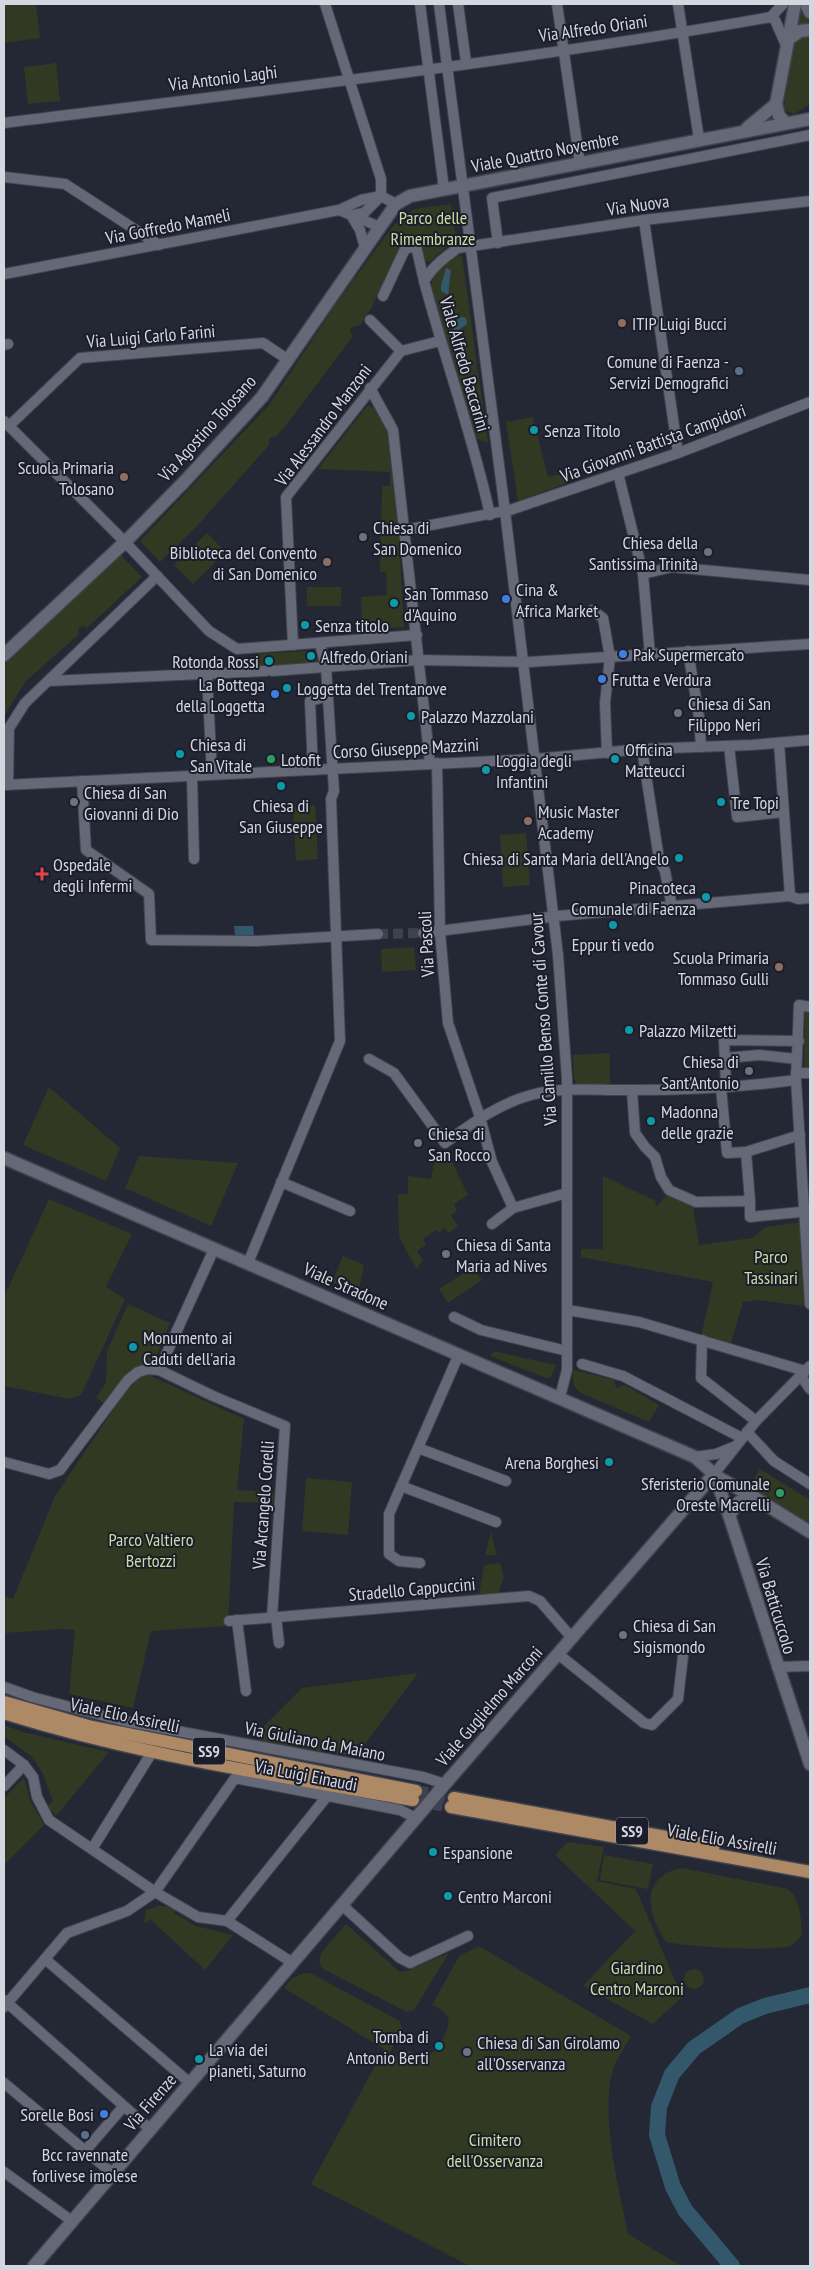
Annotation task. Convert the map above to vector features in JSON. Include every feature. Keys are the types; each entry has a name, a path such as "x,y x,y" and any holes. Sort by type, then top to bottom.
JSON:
{"main road":[{"name":"Viale Elio Assirelli","path":"4,1702 92,1727 414,1796 228,1766 92,1738 4,1713"},
{"name":"Viale Elio Assirelli","path":"810,1864 452,1803 810,1872"}],"street":[{"path":"325,4 381,179 381,196 364,213 351,215"},
{"path":"420,4 444,189"},
{"name":"Viale Alfredo Baccarini","path":"439,4 464,185 523,662"},
{"path":"458,4 466,62"},
{"path":"557,4 580,164"},
{"path":"678,4 699,139"},
{"path":"783,4 772,17 787,42"},
{"path":"795,4 776,104 779,116 798,121 810,114"},
{"name":"Via Alfredo Oriani","path":"446,65 682,32 772,17"},
{"path":"787,42 796,33 810,30"},
{"name":"Via Antonio Laghi","path":"4,123 446,65"},
{"name":"Viale Quattro Novembre","path":"745,130 776,104"},
{"name":"Viale Quattro Novembre","path":"464,185 798,121"},
{"path":"728,134 731,150"},
{"name":"Viale Quattro Novembre","path":"498,243 492,198 810,135"},
{"name":"Viale Quattro Novembre","path":"633,152 636,169"},
{"path":"4,177 65,184 159,245"},
{"path":"381,196 396,204 410,196 464,185"},
{"name":"Via Goffredo Mameli","path":"4,274 338,210 361,200 381,196"},
{"name":"Via Nuova","path":"471,247 644,220 810,201"},
{"name":"Via Agostino Tolosano","path":"4,655 125,542 184,482 262,397 396,204"},
{"path":"338,210 380,227"},
{"path":"351,215 360,230 365,248"},
{"path":"644,220 678,453"},
{"path":"383,296 405,249 416,246 424,281"},
{"name":"Viale Alfredo Baccarini","path":"471,247 458,248 442,259 431,269 424,281 440,341 478,464 490,515"},
{"path":"370,320 401,351 440,341"},
{"name":"Via Luigi Carlo Farini","path":"7,423 80,358 263,343 287,359"},
{"name":"Via Alessandro Manzoni","path":"294,645 286,497 401,351"},
{"name":"Via Pascoli","path":"370,388 393,430 419,660 433,763 440,932 448,1023 480,1117 492,1162 512,1208"},
{"name":"Via Giovanni Battista Campidori","path":"405,530 505,511 678,453 810,402"},
{"path":"7,423 125,542 209,631 237,649 416,635"},
{"path":"618,473 643,574 650,655"},
{"path":"643,574 672,567 810,580 810,591"},
{"path":"6,785 9,728 25,703 157,576"},
{"path":"592,610 603,618 610,657 605,703 607,753"},
{"path":"248,1262 340,1041 331,799 334,791 331,768 326,667 320,644"},
{"path":"48,681 207,675 419,660 523,662 810,644"},
{"path":"688,651 699,717 701,747"},
{"name":"Via Camillo Benso Conte di Cavour","path":"523,662 554,917 565,1050 567,1090 567,1351 566,1370 560,1397"},
{"path":"207,675 212,774"},
{"path":"313,770 310,701 328,696"},
{"name":"Corso Giuseppe Mazzini","path":"6,785 535,758 642,749 729,746 810,740"},
{"path":"778,743 790,896"},
{"path":"729,746 737,817 784,812"},
{"path":"642,749 659,859 665,872 672,907"},
{"path":"192,775 194,859"},
{"path":"82,781 86,850 149,894 150,940 257,941 378,934"},
{"path":"423,933 554,917 790,896 798,899 810,898"},
{"path":"810,1007 799,1006 799,1042 796,1076 808,1211 810,1304"},
{"path":"799,1042 724,1040 724,1087 727,1153 746,1152 800,1135"},
{"path":"725,1061 759,1055 798,1059"},
{"path":"369,1059 394,1074 444,1143 480,1117 530,1095 567,1090 753,1086 810,1073"},
{"path":"632,1090 636,1133 655,1158 661,1177 669,1190 696,1202 750,1201"},
{"path":"746,1152 750,1217 808,1211"},
{"name":"Viale Stradone","path":"4,1158 560,1397 672,1449"},
{"path":"282,1182 350,1211"},
{"path":"492,1224 512,1208 567,1193"},
{"path":"4,1462 43,1473 55,1473 64,1466 128,1380 138,1372 148,1368 159,1370 214,1248"},
{"path":"567,1310 639,1322 805,1371"},
{"path":"454,1317 481,1330 567,1351"},
{"path":"702,1340 701,1378 756,1421"},
{"path":"420,1563 399,1561 389,1554 389,1514 459,1354"},
{"path":"582,1364 623,1376 742,1438 810,1484"},
{"name":"Via Arcangelo Corelli","path":"159,1370 213,1396 285,1426 274,1617"},
{"path":"805,1371 810,1389"},
{"path":"714,1474 756,1421 805,1371"},
{"path":"694,1457 716,1454 742,1438"},
{"path":"418,1448 506,1481"},
{"path":"672,1449 704,1471 714,1474"},
{"path":"672,1449 694,1457 714,1474 810,1532"},
{"name":"Via Batticuccolo","path":"714,1474 810,1764"},
{"name":"Viale Guglielmo Marconi","path":"293,1963 444,1784 714,1474"},
{"path":"401,1486 496,1522"},
{"path":"729,1515 738,1502 752,1496"},
{"name":"Stradello Cappuccini","path":"246,1691 233,1620 529,1596 540,1601 572,1638"},
{"path":"274,1617 279,1643"},
{"path":"558,1654 644,1723 652,1725 678,1699 684,1656"},
{"path":"777,1667 810,1666"},
{"name":"Via Giuliano da Maiano","path":"4,1688 124,1721 423,1777 444,1784"},
{"path":"4,1750 24,1765 32,1777 36,1798 49,1820 155,1892 198,1917 227,1921 293,1963"},
{"path":"92,1849 149,1757"},
{"path":"4,1786 24,1765"},
{"name":"Via Luigi Einaudi","path":"155,1892 235,1778 400,1810 416,1818"},
{"path":"227,1921 328,1795"},
{"path":"150,2129 5,2003 67,1933 127,1911 155,1892"},
{"path":"342,1905 400,1958 410,1963 468,1936"},
{"path":"45,1959 190,2083"},
{"name":"Via Firenze","path":"34,2266 293,1963"},
{"path":"4,2083 112,2173"},
{"path":"85,2151 123,2106"},
{"path":"4,2172 72,2220"}],"green space":[{"path":"4,4 36,4 40,38 4,43"},
{"path":"799,4 807,14 810,26 793,29"},
{"path":"806,35 810,37 810,104 794,114 785,110 784,105 793,43"},
{"path":"56,63 60,101 28,104 24,67"},
{"name":"Parco delle Rimembranze","path":"451,204 456,238 430,262 425,260 415,239 402,245 372,307 360,325 352,327 350,331 353,336 287,424 276,437 269,438 269,445 197,526 160,562 140,541 269,405 338,301 393,226 414,209"},
{"path":"462,256 488,443 475,438 431,287 437,269 444,261"},
{"path":"368,405 379,410 389,431 395,469 404,627 362,630 361,597 387,595 386,572 380,572 382,486 390,486 390,472 318,469"},
{"path":"533,417 548,477 565,473 567,483 518,501 506,422"},
{"path":"207,533 226,552 193,584 174,565"},
{"path":"121,555 142,577 87,628 84,626 79,627 78,635 26,681 4,716 4,667 8,660"},
{"path":"307,587 341,587 341,606 307,606"},
{"path":"306,651 318,655 323,664 272,669 274,660 268,656 264,661 266,669 259,669 258,654"},
{"path":"315,805 318,859 296,861 293,807"},
{"path":"526,833 530,885 503,887 500,835"},
{"path":"414,947 416,970 382,972 381,949"},
{"path":"805,1012 810,1012 810,1069 804,1069"},
{"path":"610,1053 610,1085 577,1084 574,1079 573,1055"},
{"path":"49,1087 120,1148 106,1181 23,1145"},
{"path":"448,1154 468,1195 454,1204 457,1211 451,1215 458,1227 448,1233 445,1228 438,1233 436,1230 423,1239 426,1245 417,1251 423,1261 417,1270 399,1237 398,1194 408,1194 408,1176 431,1179 434,1163"},
{"path":"139,1156 238,1163 211,1226 125,1188"},
{"name":"Parco Tassinari","path":"603,1176 656,1201 655,1204 657,1206 669,1193 693,1206 699,1245 752,1238 766,1227 803,1222 809,1307 759,1300 743,1302 730,1346 701,1337 713,1282 581,1257 581,1249 603,1249"},
{"path":"49,1199 132,1234 106,1287 125,1299 81,1395 70,1399 4,1386 4,1297"},
{"path":"343,1256 364,1265 358,1294 332,1282"},
{"path":"473,1267 482,1280 448,1303 439,1289"},
{"name":"Parco Valtiero Bertozzi","path":"128,1304 170,1323 156,1357 151,1376 244,1419 237,1490 274,1492 273,1503 234,1502 228,1626 151,1631 133,1708 69,1694 75,1630 62,1629 4,1633 4,1596 13,1599 55,1496 113,1410 96,1398 106,1383 107,1351"},
{"path":"494,1351 556,1365 551,1377 546,1378 490,1356"},
{"path":"573,1370 614,1380 617,1388 625,1385 659,1405 649,1422 581,1393 573,1383"},
{"name":"Sferisterio Comunale Oreste Macrelli","path":"760,1469 810,1500 810,1524 749,1486"},
{"path":"306,1478 352,1482 348,1535 302,1531"},
{"path":"491,1532 497,1555 485,1555"},
{"path":"500,1563 504,1577 498,1593 479,1595 484,1565"},
{"path":"418,1673 355,1757 260,1741 264,1726 302,1688"},
{"path":"4,1725 23,1732 109,1752 56,1816 47,1806 53,1801 42,1772 31,1756 4,1736"},
{"path":"24,1778 30,1800 44,1825 4,1865 4,1798"},
{"name":"Giardino Centro Marconi","path":"568,1842 604,1847 597,1881 636,1889 682,1997 653,2024 583,1986 635,1931 555,1855"},
{"path":"604,1855 653,1864 648,1889 600,1880"},
{"path":"682,1868 788,1889 798,1904 802,1935 790,1946 765,1949 710,1947 666,1942 654,1920 651,1909 653,1888 659,1879 668,1872"},
{"path":"158,1906 167,1906 176,1910 174,1913 196,1926 233,1935 205,1970 150,1919 146,1923 144,1922 146,1910"},
{"path":"346,1924 400,1972 449,1953 414,2010 407,2012 323,1969 319,1961 322,1952"},
{"name":"Cimitero dell'Osservanza","path":"479,1946 631,2036 614,2067 609,2095 610,2135 616,2177 628,2234 681,2266 470,2266 311,2184 384,2049 284,1988 295,1977 310,1973 400,2021 402,2030 390,2052 403,2060 408,2050 420,2055 428,2055 436,2049 448,2027 448,2017 432,2005 459,1956"},
{"path":"694,1969 701,1972 704,1979 701,1986 694,1989 687,1986 684,1979 687,1972"}],"water":[{"path":"446,268 451,270 448,295 441,291"},
{"path":"461,317 466,318 467,324 454,333 453,323"},
{"path":"234,926 253,926 254,935 235,935"}],"waterway":[{"path":"732,2266 685,2210 673,2187 657,2135 659,2107 672,2074 694,2048 740,2016 765,2006 810,1995"}],"tunnel":[{"path":"378,934 423,933"},
{"path":"416,1791 454,1798"},
{"path":"413,1800 451,1807"}],"place":[{"name":"ITIP Luigi Bucci","path":"622,323"},
{"name":"Comune di Faenza - Servizi Demografici","path":"739,371"},
{"name":"Senza Titolo","path":"534,430"},
{"name":"Scuola Primaria Tolosano","path":"124,477"},
{"name":"Chiesa di San Domenico","path":"363,537"},
{"name":"Chiesa della Santissima Trinità","path":"708,552"},
{"name":"Biblioteca del Convento di San Domenico","path":"327,562"},
{"name":"Cina & Africa Market","path":"506,599"},
{"name":"San Tommaso d'Aquino","path":"394,603"},
{"name":"Senza titolo","path":"305,625"},
{"name":"Pak Supermercato","path":"623,654"},
{"name":"Alfredo Oriani","path":"311,656"},
{"name":"Rotonda Rossi","path":"269,661"},
{"name":"Frutta e Verdura","path":"602,679"},
{"name":"Loggetta del Trentanove","path":"287,688"},
{"name":"La Bottega della Loggetta","path":"275,694"},
{"name":"Chiesa di San Filippo Neri","path":"678,713"},
{"name":"Palazzo Mazzolani","path":"411,716"},
{"name":"Chiesa di San Vitale","path":"180,754"},
{"name":"Lotofit","path":"271,759"},
{"name":"Officina Matteucci","path":"615,759"},
{"name":"Loggia degli Infantini","path":"486,770"},
{"name":"Chiesa di San Giuseppe","path":"281,786"},
{"name":"Chiesa di San Giovanni di Dio","path":"74,802"},
{"name":"Tre Topi","path":"721,802"},
{"name":"Music Master Academy","path":"528,821"},
{"name":"Chiesa di Santa Maria dell'Angelo","path":"679,858"},
{"name":"Ospedale degli Infermi","path":"42,874"},
{"name":"Pinacoteca Comunale di Faenza","path":"706,897"},
{"name":"Eppur ti vedo","path":"613,925"},
{"name":"Scuola Primaria Tommaso Gulli","path":"779,967"},
{"name":"Palazzo Milzetti","path":"629,1030"},
{"name":"Chiesa di Sant'Antonio","path":"749,1071"},
{"name":"Madonna delle grazie","path":"651,1121"},
{"name":"Chiesa di San Rocco","path":"418,1143"},
{"name":"Chiesa di Santa Maria ad Nives","path":"446,1254"},
{"name":"Monumento ai Caduti dell'aria","path":"133,1347"},
{"name":"Arena Borghesi","path":"609,1462"},
{"name":"Sferisterio Comunale Oreste Macrelli","path":"780,1493"},
{"name":"Chiesa di San Sigismondo","path":"623,1635"},
{"name":"Espansione","path":"433,1852"},
{"name":"Centro Marconi","path":"448,1896"},
{"name":"Tomba di Antonio Berti","path":"439,2046"},
{"name":"Chiesa di San Girolamo all'Osservanza","path":"467,2052"},
{"name":"La via dei pianeti, Saturno","path":"199,2059"},
{"name":"Sorelle Bosi","path":"104,2114"},
{"name":"Bcc ravennate forlivese imolese","path":"85,2135"}]}
